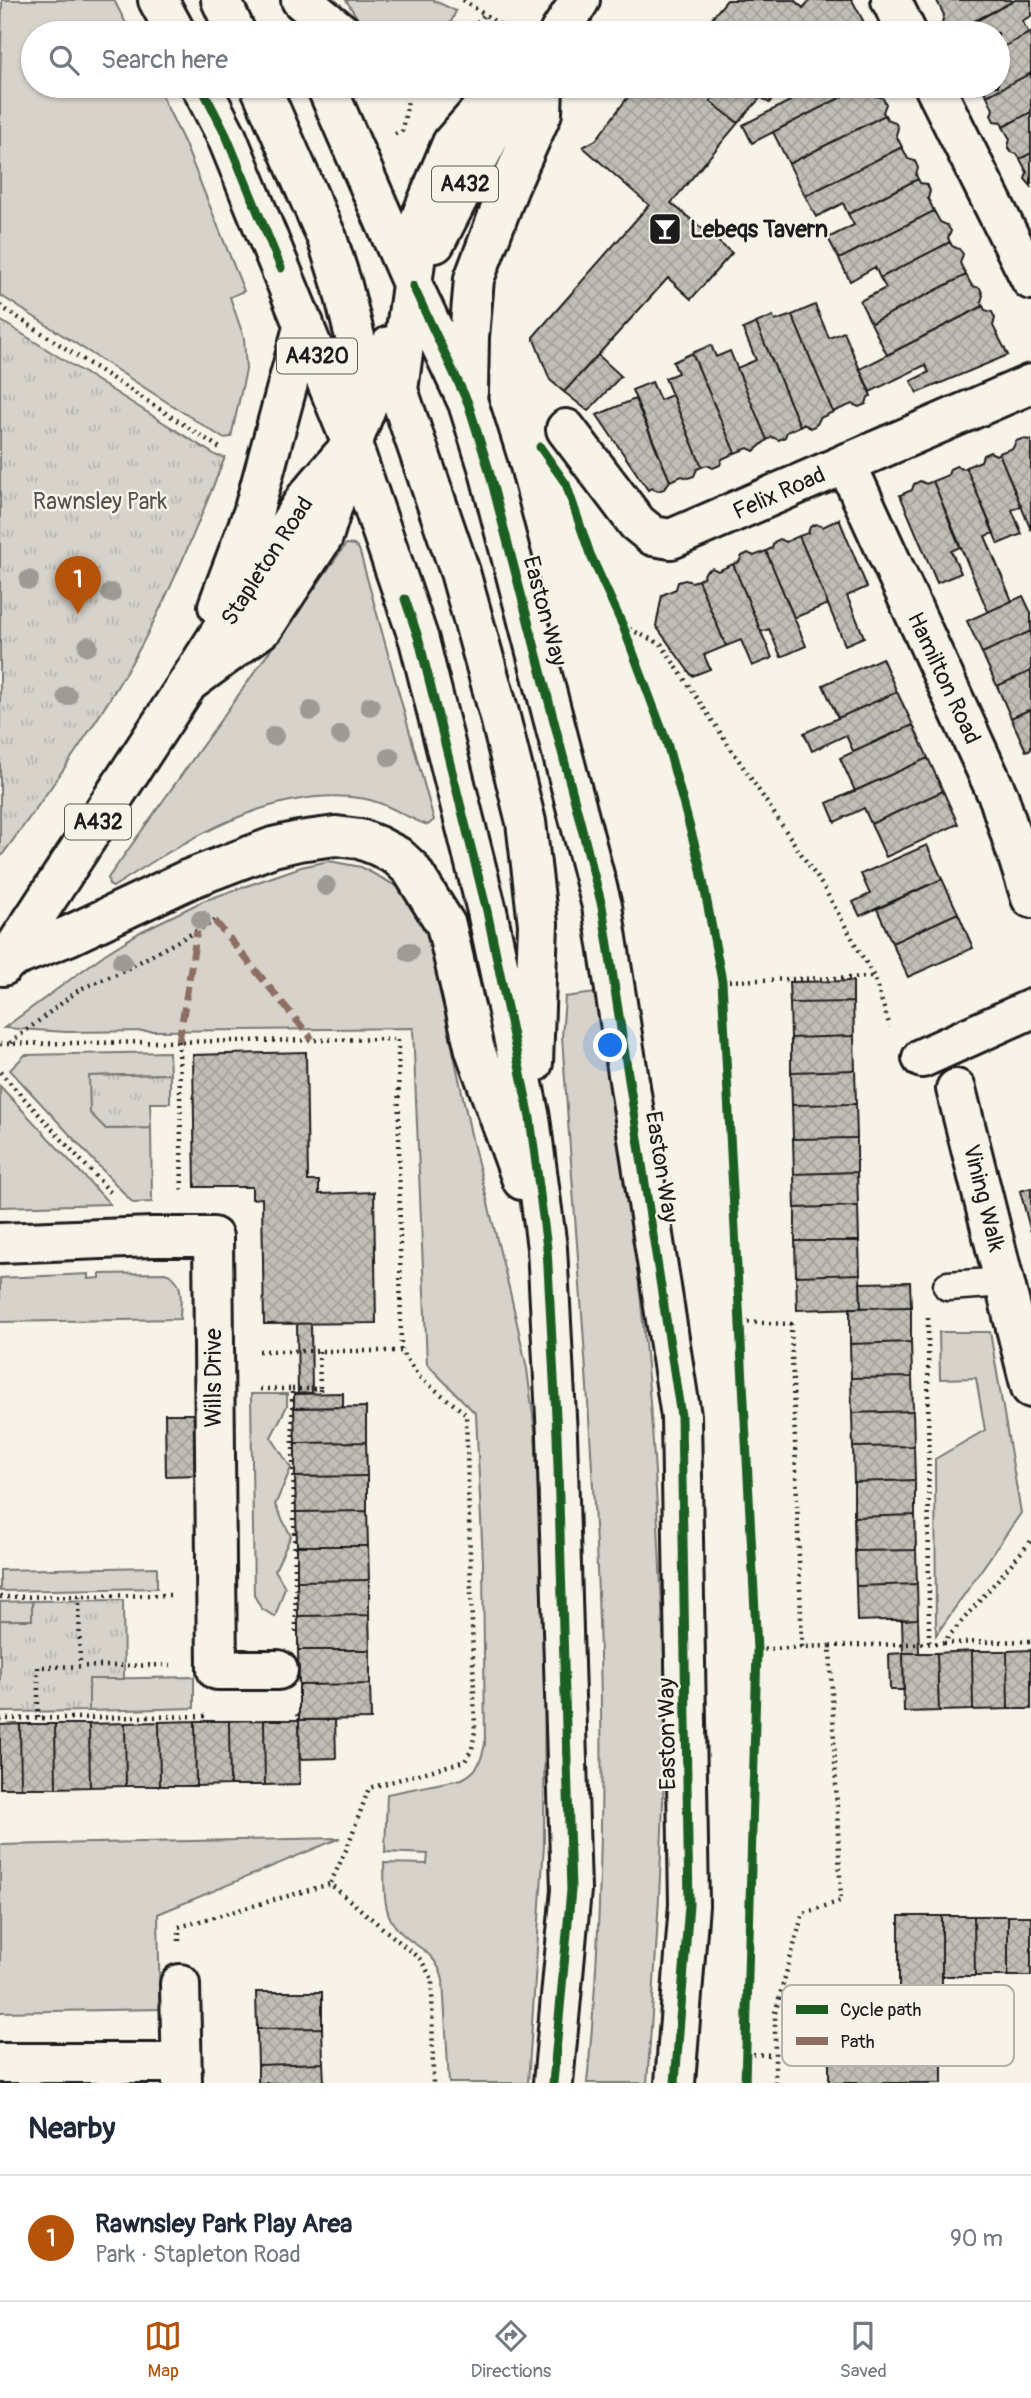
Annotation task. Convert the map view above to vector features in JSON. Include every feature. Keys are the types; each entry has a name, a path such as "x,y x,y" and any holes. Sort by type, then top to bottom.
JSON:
{"main road":[{"path":"158,0 169,21"},
{"path":"221,0 231,21"},
{"path":"290,0 299,21"},
{"path":"301,0 327,21"},
{"path":"567,21 580,0"},
{"path":"891,0 902,21"},
{"name":"A4320","path":"207,98 226,135 352,444 419,640 487,911 530,1118 547,1248 558,1462 571,1890 553,2083"},
{"path":"265,98 327,238 342,285 355,337 352,444"},
{"name":"Easton Way","path":"331,98 413,286 468,402 488,467 602,906 681,1416 689,1905 675,2083"},
{"name":"Stapleton Road","path":"413,286 421,217 452,143 491,98"},
{"name":"Stapleton Road","path":"4,965 188,683 264,627 323,537 352,444 413,286 501,115 514,98"},
{"path":"468,402 469,337 474,279 505,196 542,113 543,98"},
{"path":"940,98 1031,281"},
{"path":"413,286 398,390 460,572 526,822 538,924 530,1118"},
{"path":"188,683 253,513 304,324"},
{"name":"Felix Road","path":"566,429 637,523 647,532 662,539 682,535 1031,384"},
{"name":"Hamilton Road","path":"846,463 999,798 1031,898"},
{"path":"4,965 190,879 274,847 323,836 349,836 397,856 421,881 446,925 475,1050 547,1248"},
{"path":"922,1058 1031,1009"},
{"name":"Vining Walk","path":"956,1089 1031,1388"},
{"name":"Wills Drive","path":"0,1243 126,1237 213,1237 217,1667"},
{"path":"217,1667 287,1685"},
{"path":"0,2063 182,2073 180,1984"}],"lane":[{"path":"948,1286 1005,1282"}],"path":[{"path":"463,0 493,21"},
{"path":"479,21 484,15"},
{"path":"391,135 402,131 408,101"},
{"path":"0,306 220,448 228,448"},
{"path":"618,614 628,639"},
{"path":"624,626 661,644 824,888 874,977 891,1029"},
{"path":"9,1043 80,989 119,972 215,921"},
{"path":"719,968 722,994"},
{"path":"722,981 874,977"},
{"path":"0,1044 398,1038 401,1351 418,1376 466,1414 475,1731 472,1749 465,1761 369,1788 347,1848 330,1884 179,1927 180,1984"},
{"path":"179,1041 183,1237"},
{"path":"0,1072 126,1209 126,1237"},
{"path":"929,1643 928,1307 948,1286"},
{"path":"740,1308 742,1336"},
{"path":"741,1322 791,1324 802,1647"},
{"path":"213,1390 320,1391 319,1351"},
{"path":"213,1352 401,1351"},
{"path":"292,1389 296,1633"},
{"path":"943,1643 1031,1541"},
{"path":"0,1597 216,1594"},
{"path":"79,1596 80,1667"},
{"path":"757,1637 757,1664"},
{"path":"757,1650 1031,1641"},
{"path":"783,1985 803,1913 841,1901 830,1646"},
{"path":"0,1719 218,1716 217,1667 38,1667 38,1718"},
{"path":"284,1714 298,1717 287,1685"},
{"path":"330,1884 421,1960 432,1979 433,2083"},
{"path":"775,2083 775,2013 782,1988"},
{"path":"746,2041 746,2059 773,2055"}],"green space":[{"path":"2,0 114,0 125,21 21,21 21,98 163,98 184,142 244,291 230,297 244,338 246,370 231,437 223,438 0,295"},
{"path":"346,0 433,0 456,11 451,21 358,19"},
{"name":"Rawnsley Park","path":"0,320 217,456 225,457 196,529 141,646 74,754 0,858"},
{"path":"346,544 359,549 434,820 428,825 377,802 359,798 326,796 293,800 261,809 199,835 113,887 109,885 108,878"},
{"path":"329,861 361,867 404,890 427,930 472,1139 527,1369 535,1431 545,1632 544,1845 528,2083 449,2083 443,1980 434,1960 406,1938 389,1917 384,1886 384,1863 427,1864 428,1854 385,1852 387,1794 462,1779 478,1765 485,1744 483,1562 476,1414 427,1364 413,1028 66,1032 4,1028 105,954 142,931 203,901 301,867"},
{"path":"595,993 619,1130 638,1268 659,1545 665,1688 664,1787 647,2083 587,2083 597,1952 601,1691 590,1429 562,1037 565,997"},
{"path":"169,1052 170,1074 90,1076 106,1129 151,1128 152,1202 133,1203 10,1070 25,1055"},
{"path":"170,1074 170,1103 150,1103 151,1128 106,1129 90,1113 89,1076"},
{"path":"0,1086 110,1204 0,1207"},
{"path":"165,1273 172,1276 179,1286 180,1319 0,1322 0,1278 88,1274 88,1279 100,1278 100,1274"},
{"path":"939,1332 990,1332 1021,1513 936,1635 935,1459 985,1430 976,1378 940,1379"},
{"path":"251,1394 287,1394 287,1406 271,1437 291,1468 275,1505 291,1536 275,1570 285,1587 275,1617 261,1608 254,1595"},
{"path":"157,1567 157,1588 0,1591 0,1570"},
{"path":"123,1600 124,1679 89,1679 89,1711 0,1712 0,1620 32,1620 32,1601"},
{"path":"32,1601 32,1620 0,1620 0,1602"},
{"path":"194,1677 194,1708 89,1711 89,1679"},
{"path":"340,1838 158,1914 160,2009 0,2012 0,1845"}],"building":[{"path":"727,0 794,0 803,8 810,0 852,0 863,21 709,21"},
{"path":"1015,0 1031,0 1031,16 1022,21 1029,33 1010,43 1010,21 976,21"},
{"path":"937,1 1012,2 975,21 942,21 944,15"},
{"path":"1031,32 1031,73 1010,84 1010,43"},
{"path":"1031,73 1031,112 1003,127 1001,122 994,121 988,98 1010,98 1010,84"},
{"name":"Lebeqs Tavern","path":"627,98 712,98 710,101 738,123 671,203 732,253 691,299 668,278 564,392 550,380 533,337 649,205 583,147 596,140"},
{"path":"712,98 760,98 738,123 710,101"},
{"path":"788,98 840,98 752,143 743,125 790,101"},
{"path":"840,98 883,98 886,104 883,112 885,115 789,164 773,132"},
{"path":"1031,112 1031,153 1020,159 1008,147 1010,139 1003,127"},
{"path":"885,115 887,119 895,122 898,128 896,135 902,147 805,196 789,164"},
{"path":"902,147 908,159 915,161 918,179 848,214 843,203 816,217 805,196"},
{"path":"1031,153 1031,186 1025,179 1027,172 1020,159"},
{"path":"918,179 920,183 927,184 930,191 928,198 934,211 839,259 828,238 854,225 848,214"},
{"path":"934,211 940,222 947,225 951,231 948,238 950,242 880,278 875,267 850,281 839,259"},
{"path":"950,242 963,254 960,263 966,275 871,323 860,301 886,288 880,278"},
{"path":"966,275 972,286 980,288 983,306 887,355 871,323"},
{"path":"815,305 829,338 844,332 871,396 866,404 859,407 852,404 833,412 792,315"},
{"path":"983,306 985,310 992,312 995,318 993,326 1008,355 917,393 911,381 929,372 925,365 870,392 860,369"},
{"path":"792,315 833,412 820,418 811,428 803,424 800,426 756,323 773,316 775,321"},
{"path":"756,323 800,426 787,432 785,437 779,440 772,437 767,440 737,368 756,360 743,329"},
{"path":"711,345 716,357 730,351 767,440 754,451 748,448 735,453 692,353"},
{"path":"692,353 735,453 722,459 720,465 713,468 707,465 702,467 665,378 678,373 673,362"},
{"path":"598,355 621,376 588,411 564,392"},
{"path":"652,382 660,400 672,395 702,467 697,469 694,476 682,476 670,481 632,390"},
{"path":"635,399 670,481 664,489 658,491 651,488 648,490 597,415"},
{"path":"1031,440 1031,530 999,453 1013,448 1016,441"},
{"path":"990,452 996,455 999,453 1021,506 1012,510 1022,534 998,544 966,467 981,461 983,455"},
{"path":"956,466 962,469 966,467 994,533 985,536 1012,601 988,612 933,481 948,475 950,469"},
{"path":"920,481 926,484 933,481 960,547 951,551 961,573 937,583 900,495 912,490 914,484"},
{"path":"839,519 867,587 847,596 864,637 845,645 799,536 808,533 810,527 816,524 823,527"},
{"path":"799,536 828,604 794,618 766,551 780,539 786,542"},
{"path":"766,551 806,646 781,657 769,629 761,632 733,564 748,553 754,556"},
{"path":"733,564 772,658 752,666 741,640 726,646 698,580 712,568 718,571"},
{"path":"698,580 726,646 704,655 710,669 692,676 656,626 662,595 676,589 678,582"},
{"path":"1023,596 1031,613 1031,631 982,653 967,621"},
{"path":"1031,631 1031,671 997,686 982,653"},
{"path":"882,658 897,692 838,718 823,685"},
{"path":"1031,671 1031,709 1011,718 997,686"},
{"path":"897,692 913,725 853,751 846,735 812,751 804,733"},
{"path":"1031,709 1031,749 1026,751 1011,718"},
{"path":"913,725 928,758 855,791 840,758"},
{"path":"928,758 943,791 871,824 864,808 835,822 827,803"},
{"path":"943,791 958,824 886,857 871,824"},
{"path":"927,845 942,879 860,916 853,902 870,894 861,874"},
{"path":"942,879 958,913 892,943 877,909"},
{"path":"958,913 973,948 908,977 892,943"},
{"path":"853,981 853,1002 790,1003 789,982"},
{"path":"853,1002 854,1036 791,1038 790,1003"},
{"path":"854,1036 855,1070 791,1072 791,1038"},
{"path":"306,1052 308,1181 319,1181 319,1194 374,1192 376,1323 264,1324 262,1198 252,1199 252,1187 195,1187 193,1055"},
{"path":"855,1070 856,1104 792,1105 791,1072"},
{"path":"856,1104 857,1138 793,1139 792,1105"},
{"path":"857,1138 857,1172 794,1174 793,1139"},
{"path":"857,1172 858,1206 795,1208 794,1174"},
{"path":"1031,1188 1031,1232 1020,1191"},
{"path":"858,1206 859,1241 795,1241 795,1208"},
{"path":"795,1241 859,1241 860,1274 796,1276"},
{"path":"860,1274 861,1308 797,1310 796,1276"},
{"path":"910,1282 911,1307 861,1308 860,1283"},
{"path":"911,1307 911,1342 850,1344 850,1308"},
{"path":"297,1324 311,1324 312,1393 298,1394"},
{"path":"911,1342 912,1377 851,1378 850,1344"},
{"path":"912,1377 913,1411 852,1413 851,1378"},
{"path":"343,1393 343,1407 294,1408 294,1394"},
{"path":"366,1407 366,1442 295,1443 294,1408"},
{"path":"913,1411 914,1446 853,1447 852,1413"},
{"path":"165,1414 198,1414 198,1475 166,1476"},
{"path":"366,1442 367,1476 295,1477 295,1443"},
{"path":"914,1446 915,1480 854,1482 853,1447"},
{"path":"367,1476 367,1511 296,1512 295,1477"},
{"path":"915,1480 915,1515 854,1517 854,1482"},
{"path":"367,1511 368,1546 297,1546 296,1512"},
{"path":"915,1515 916,1550 855,1551 854,1517"},
{"path":"297,1546 368,1546 369,1580 297,1581"},
{"path":"916,1550 917,1584 856,1586 855,1551"},
{"path":"369,1580 369,1615 298,1616 297,1581"},
{"path":"917,1584 918,1619 857,1621 856,1586"},
{"path":"369,1615 370,1650 298,1650 298,1616"},
{"path":"918,1619 919,1653 903,1653 902,1620"},
{"path":"298,1650 370,1650 370,1684 299,1685"},
{"path":"1031,1650 1031,1709 1008,1709 1007,1651"},
{"path":"972,1651 973,1710 939,1711 937,1653"},
{"path":"972,1651 1007,1651 1008,1709 973,1710"},
{"path":"903,1653 904,1690 890,1690 889,1654"},
{"path":"903,1653 937,1653 939,1711 904,1712"},
{"path":"370,1684 371,1719 299,1720 299,1685"},
{"path":"264,1720 299,1720 300,1784 265,1785"},
{"path":"264,1720 265,1785 230,1785 229,1721"},
{"path":"299,1720 335,1720 336,1758 300,1759"},
{"path":"195,1721 196,1786 160,1786 159,1722"},
{"path":"195,1721 229,1721 230,1785 196,1786"},
{"path":"159,1722 160,1786 126,1786 125,1723"},
{"path":"125,1723 126,1786 90,1787 89,1724"},
{"path":"20,1724 21,1788 0,1788 0,1725"},
{"path":"20,1724 55,1724 56,1788 21,1788"},
{"path":"55,1724 89,1724 90,1787 56,1788"},
{"path":"899,1916 942,1916 942,1985 899,1985"},
{"path":"942,1916 974,1916 975,1976 942,1976"},
{"path":"974,1916 1008,1916 1008,1976 975,1976"},
{"path":"1008,1916 1031,1916 1031,1976 1008,1976"},
{"path":"256,1992 322,1992 322,2028 257,2029"},
{"path":"322,2028 323,2063 258,2065 257,2029"},
{"path":"323,2063 324,2083 258,2083 258,2065"},
{"path":"829,2066 942,2066 942,2083 829,2083"}],"marked path":[{"path":"215,921 312,1039"},
{"path":"179,1041 197,931"}],"cycle path":[{"path":"207,98 226,135 281,268"},
{"path":"413,286 468,403 488,467 602,906 681,1416 689,1905 675,2083"},
{"path":"540,447 566,484 590,554 623,626 667,743 700,865 722,981 757,1650 745,2083"},
{"path":"405,599 419,640 487,911 530,1118 547,1248 557,1435 571,1890 553,2083"}],"place":[{"name":"Lebeqs Tavern","path":"665,229"},
{"name":"Rawnsley Park Play Area","path":"78,614"}]}
